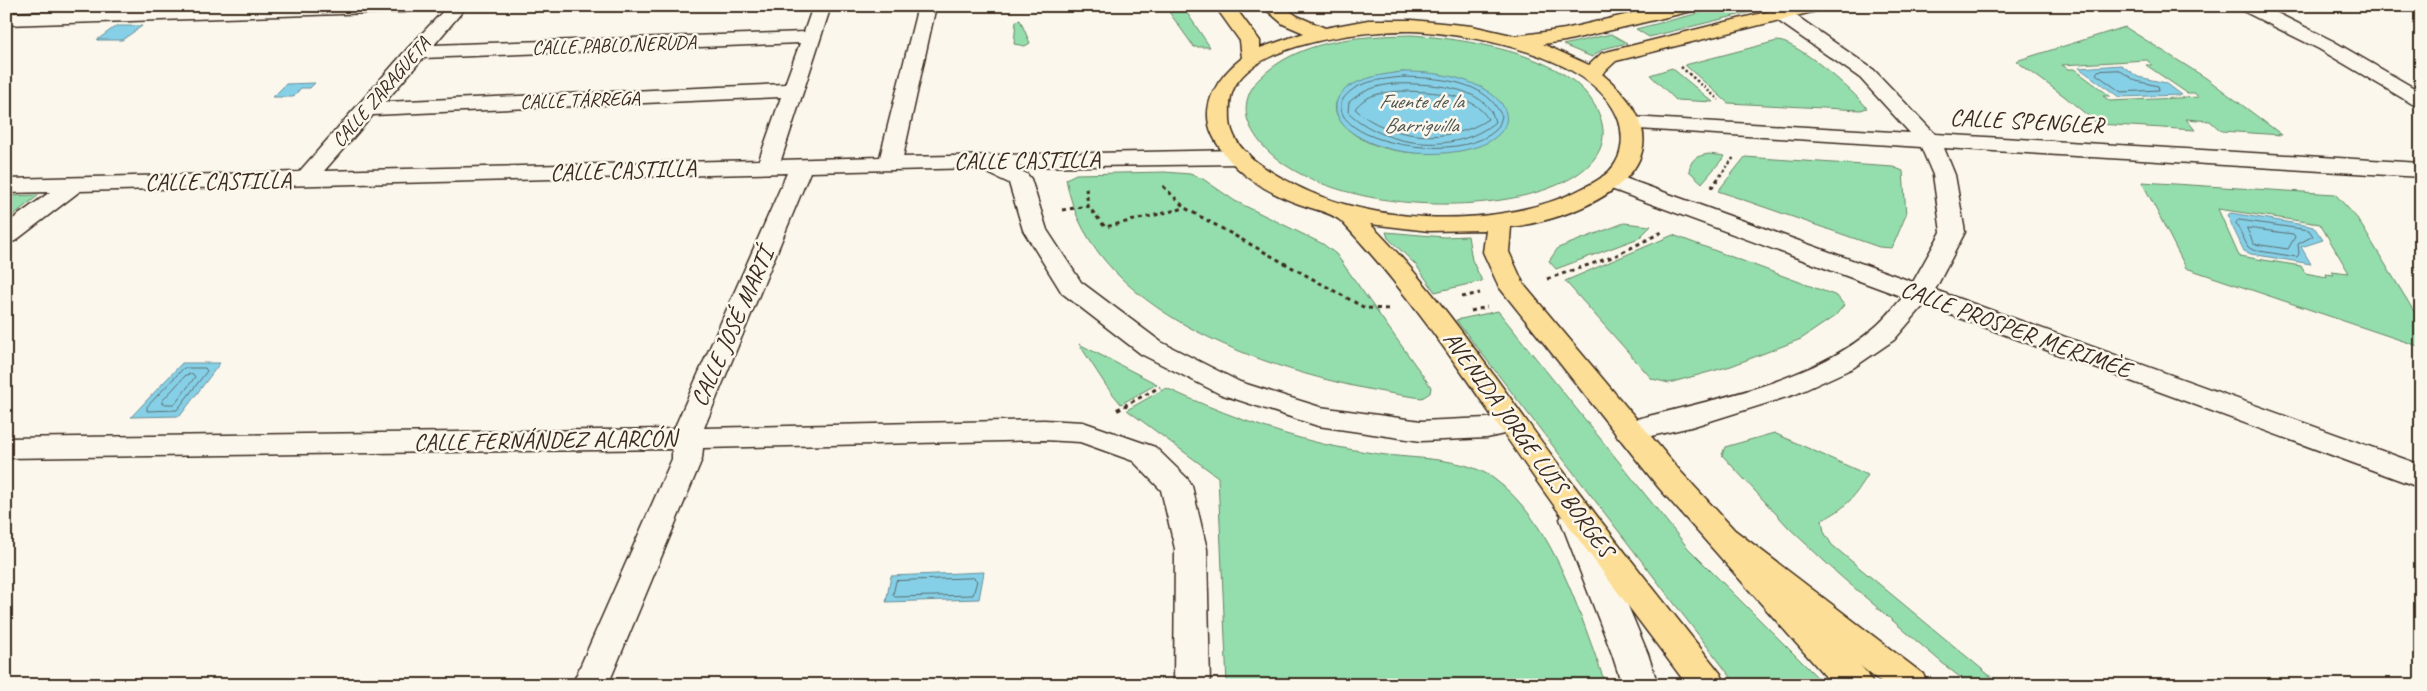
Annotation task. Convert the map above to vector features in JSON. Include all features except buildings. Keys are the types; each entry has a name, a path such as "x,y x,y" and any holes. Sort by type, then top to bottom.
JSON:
{"main road":[{"path":"1224,6 1250,41 1252,60"},
{"path":"1270,6 1290,20 1321,33"},
{"path":"1516,42 1566,35 1688,6"},
{"path":"1590,74 1609,56 1813,6"},
{"path":"1368,26 1418,26 1468,31 1516,42 1556,56 1590,74 1608,88 1622,103 1633,127 1632,152 1626,165 1611,181 1580,201 1543,214 1499,222 1438,224 1394,220 1343,210 1300,196 1265,178 1239,157 1221,131 1218,104 1228,80 1252,60 1279,46 1321,33 1368,26"},
{"name":"AVENIDA JORGE LUIS BORGES","path":"1343,210 1385,253 1427,304 1570,503 1708,685"},
{"path":"1499,222 1496,252 1512,287 1629,431 1855,685"},
{"path":"1724,540 1910,685"}],"street":[{"path":"6,29 15,19 42,6"},
{"path":"15,19 113,11 405,6"},
{"name":"CALLE ZARAGUETA","path":"305,179 415,52 458,6"},
{"path":"768,166 822,6"},
{"path":"890,164 928,6"},
{"path":"2248,6 2326,46 2421,101"},
{"path":"1629,431 1691,417 1786,388 1843,362 1884,334 1920,294 1952,232 1944,175 1930,142 1867,74 1782,14"},
{"name":"CALLE PABLO NERUDA","path":"415,52 812,37"},
{"name":"CALLE TÁRREGA","path":"366,109 794,90"},
{"name":"CALLE SPENGLER","path":"1631,123 2421,170"},
{"name":"CALLE CASTILLA","path":"6,186 802,165 1239,157"},
{"path":"1023,191 1038,175 1094,159"},
{"path":"973,162 998,168 1018,179 1035,230 1071,288 1151,348 1230,388 1318,416 1421,431 1487,428 1511,422"},
{"name":"CALLE JOSÉ MARTÍ","path":"590,685 687,459 689,425 802,165"},
{"name":"CALLE PROSPER MERIMÈE","path":"1611,181 2421,477"},
{"path":"6,236 75,184"},
{"name":"CALLE FERNÁNDEZ ALARCÓN","path":"6,448 687,438 1044,430 1083,432 1144,454 1176,486 1191,549 1192,685"},
{"path":"1570,503 1630,654 1640,685"}],"path":[{"path":"2410,6 2421,11"},
{"path":"1085,183 1088,206 1105,227 1185,208"},
{"path":"1160,183 1185,208 1365,308 1376,310 1427,304"},
{"path":"1073,208 1088,206"},
{"path":"1116,411 1161,386"}],"green space":[{"path":"1727,6 1775,6 1649,37 1636,29"},
{"path":"1185,10 1210,47 1194,47 1169,12"},
{"path":"1020,20 1030,43 1025,46 1014,44 1016,21"},
{"path":"2125,27 2206,78 2282,135 2221,131 2210,121 2186,119 2195,130 2098,124 2016,61","holes":["2147,60 2152,65 2146,65 2187,93 2194,93 2199,97 2110,101 2103,96 2110,96 2074,69 2068,69 2062,65"]},
{"path":"1611,34 1627,43 1603,49 1592,57 1563,45"},
{"path":"1412,35 1457,40 1508,51 1555,69 1575,82 1590,98 1603,140 1581,171 1535,193 1473,203 1405,202 1339,189 1284,164 1250,126 1246,107 1251,89 1259,79 1292,55 1331,42","holes":["1403,72 1481,87 1502,104 1491,140 1456,151 1414,153 1393,150 1373,144 1356,136 1343,124 1336,112 1337,102 1343,93 1354,86 1380,76"]},
{"path":"1777,41 1798,49 1825,68 1867,108 1861,110 1728,103 1685,65"},
{"path":"1672,68 1713,102 1676,100 1650,75"},
{"path":"1709,154 1725,156 1702,183 1689,171 1691,163 1695,158"},
{"path":"1745,157 1893,167 1903,171 1906,215 1892,248 1879,247 1718,191"},
{"path":"1164,172 1190,174 1203,179 1235,201 1323,244 1336,254 1431,387 1430,393 1422,398 1372,390 1318,377 1261,360 1207,336 1157,307 1115,272 1083,229 1066,179 1076,174"},
{"path":"2142,182 2335,194 2357,218 2415,313 2421,333 2421,347 2186,268","holes":["2218,209 2320,224 2349,273 2331,271 2334,275 2326,274 2327,277 2305,273 2301,266 2239,256"]},
{"path":"39,195 12,216 6,216 6,196"},
{"path":"1624,223 1651,226 1639,238 1556,269 1549,261 1558,248"},
{"path":"1386,232 1444,237 1468,236 1472,260 1482,281 1435,292 1416,265 1388,238"},
{"path":"1673,235 1837,296 1844,305 1835,316 1801,339 1731,366 1669,383 1652,379 1565,281"},
{"path":"1498,311 1688,548 1825,685 1737,685 1456,320"},
{"path":"1079,344 1157,384 1121,404 1107,387"},
{"path":"1166,388 1243,420 1303,439 1379,454 1454,462 1481,471 1493,478 1515,497 1549,545 1575,601 1606,685 1227,685 1218,477 1127,410"},
{"path":"1774,433 1868,475 1844,506 1822,520 1824,532 1832,545 2001,685 1970,685 1947,667 1838,574 1789,528 1722,455 1725,447"}],"water":[{"path":"116,26 142,26 122,40 97,40"},
{"path":"2121,65 2138,77 2166,83 2182,95 2119,97 2079,68"},
{"name":"Fuente de la Barriguilla","path":"1403,72 1451,76 1484,89 1498,99 1505,111 1506,120 1503,129 1495,138 1478,146 1460,151 1432,154 1388,149 1362,138 1344,126 1338,116 1336,105 1339,96 1345,90 1364,80 1385,74"},
{"path":"315,83 310,88 301,88 293,97 273,97 286,84"},
{"path":"2231,213 2314,227 2323,240 2301,247 2311,264 2251,254 2244,251 2227,215"},
{"path":"182,363 220,363 180,416 131,417"},
{"path":"984,572 979,599 886,602 891,576"}]}
